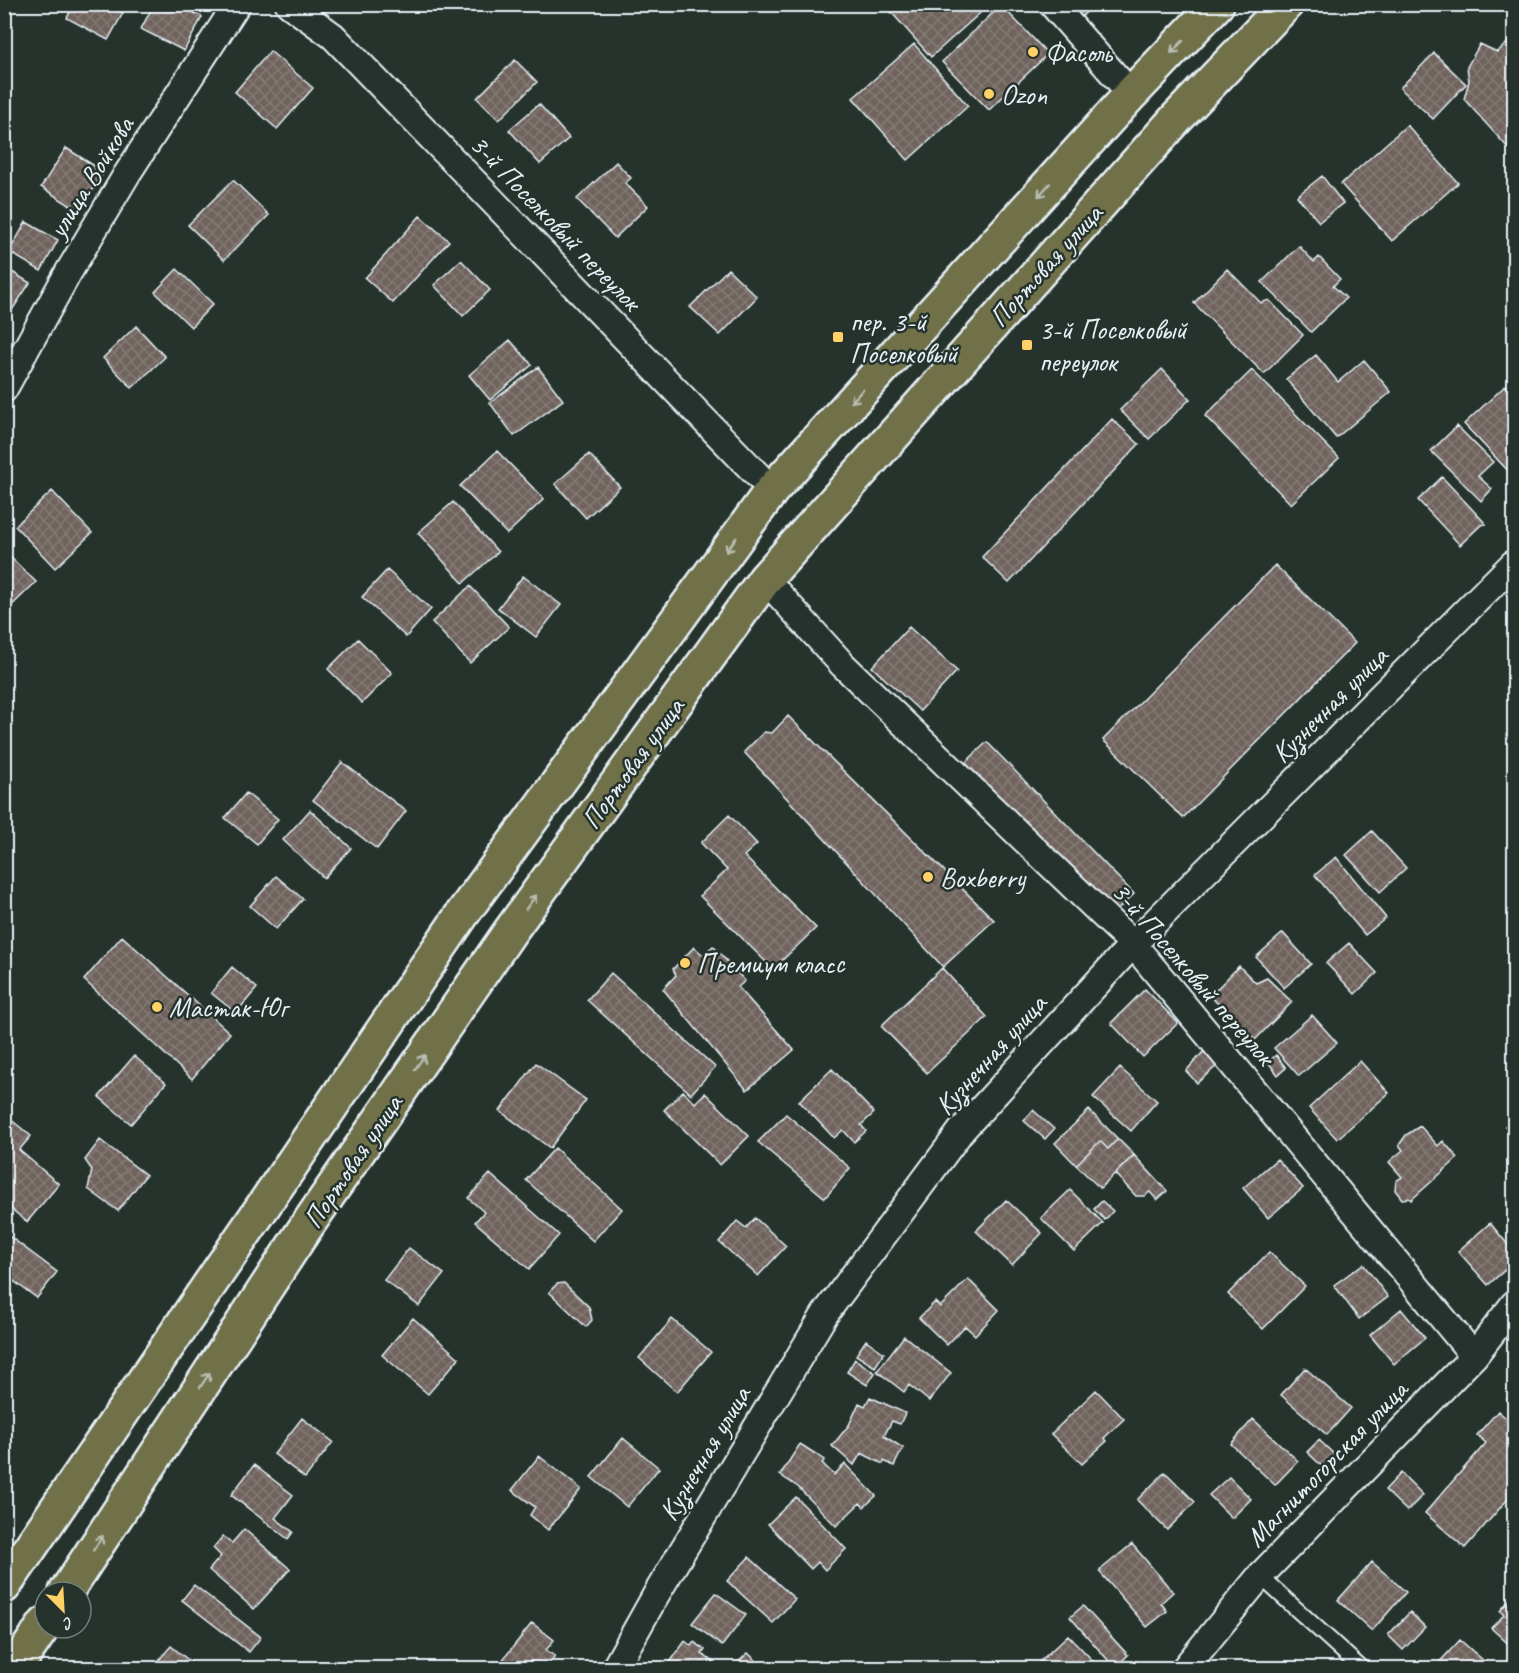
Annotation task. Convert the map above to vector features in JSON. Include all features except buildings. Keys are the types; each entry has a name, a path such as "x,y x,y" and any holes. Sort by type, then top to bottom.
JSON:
{"main road":[{"name":"Портовая улица","path":"4,1586 463,913 772,490 1131,94 1217,4"},
{"name":"Портовая улица","path":"74,1580 304,1230 509,933 765,579 1176,119 1286,4"},
{"path":"15,1668 34,1640"}],"street":[{"name":"улица Войкова","path":"4,388 68,273 127,174 237,4"},
{"name":"3-й Поселковый переулок","path":"289,4 333,36 772,490"},
{"path":"1052,4 1131,94"},
{"name":"Кузнечная улица","path":"615,1668 657,1593 825,1314 961,1131 1133,944 1515,563"},
{"name":"3-й Поселковый переулок","path":"765,579 843,665 1133,944 1474,1356"},
{"name":"Магнитогорская улица","path":"1185,1668 1260,1576 1474,1356 1515,1304"}],"lane":[{"path":"1260,1576 1361,1668"}],"place":[{"name":"Фасоль","path":"1033,52"},
{"name":"Ozon","path":"989,94"},
{"name":"пер. 3-й Поселковый","path":"838,337"},
{"name":"3-й Поселковый переулок","path":"1027,345"},
{"name":"Boxberry","path":"928,877"},
{"name":"Премиум класс","path":"685,963"},
{"name":"Мастак-Юг","path":"157,1007"}]}
